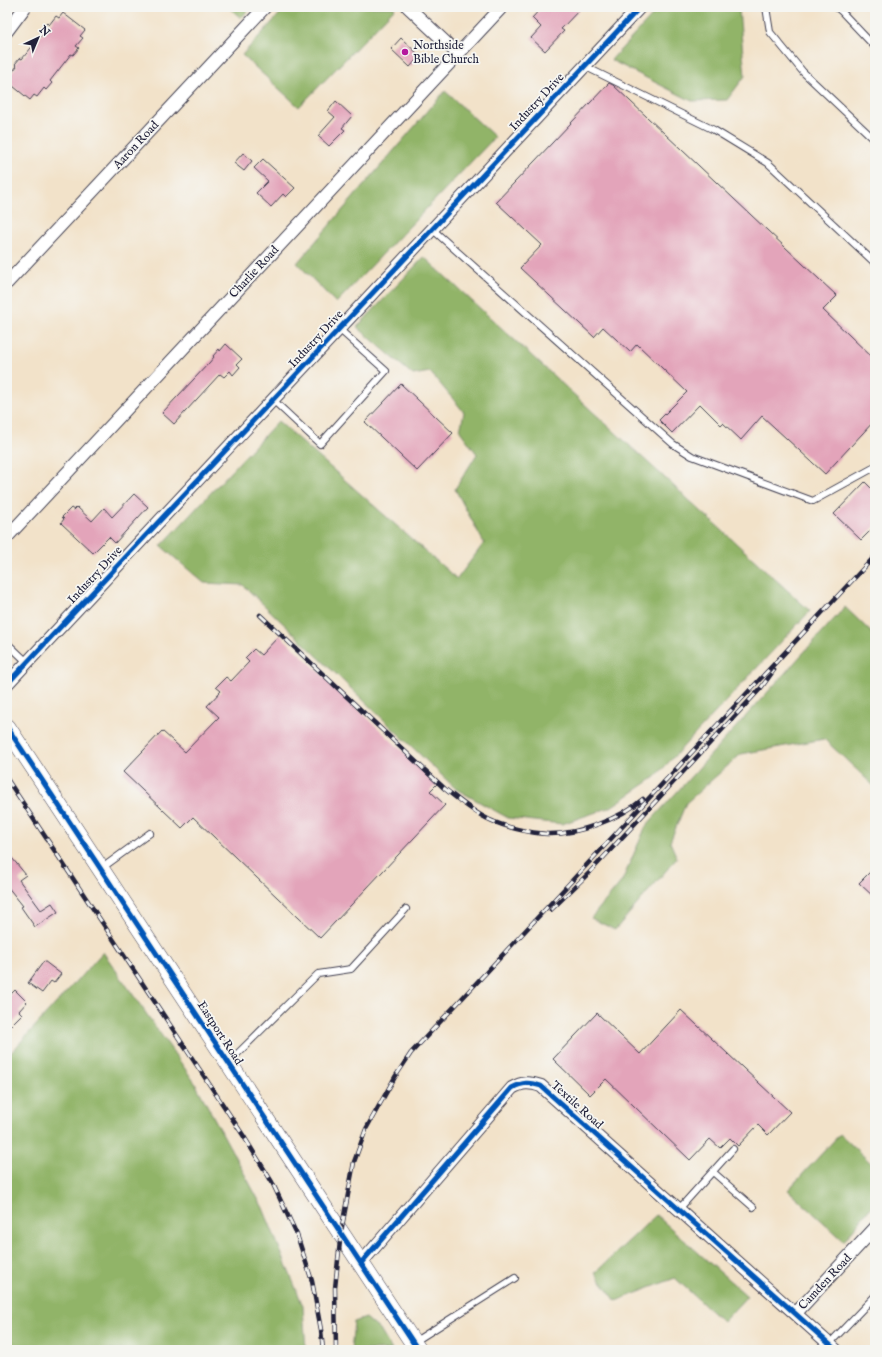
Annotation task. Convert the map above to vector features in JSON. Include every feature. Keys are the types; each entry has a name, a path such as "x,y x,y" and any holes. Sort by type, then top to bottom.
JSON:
{"street":[{"path":"7,31 25,7"},
{"name":"Aaron Road","path":"7,283 266,7"},
{"path":"408,7 458,54"},
{"name":"Charlie Road","path":"7,537 502,7"},
{"name":"Industry Drive","path":"7,684 640,7"},
{"name":"Eastport Road","path":"7,727 416,1346"},
{"name":"Textile Road","path":"361,1263 512,1088 526,1082 541,1086 796,1313"},
{"name":"Camden Road","path":"833,1347 796,1313 875,1228"}],"lane":[{"path":"766,7 770,32 803,72 875,140"},
{"path":"838,8 850,7"},
{"path":"838,8 875,47"},
{"path":"584,66 714,130 768,163 875,263"},
{"path":"432,229 673,444 692,456 813,501 875,467"},
{"path":"273,400 320,444 386,371 339,329"},
{"path":"7,643 27,662"},
{"path":"100,869 150,833"},
{"path":"228,1063 318,974 351,969 406,910"},
{"path":"679,1209 733,1149"},
{"path":"713,1172 753,1207"},
{"path":"416,1346 514,1278"},
{"path":"833,1347 875,1296"}],"green space":[{"path":"228,7 251,7 241,18"},
{"path":"286,7 395,8 299,107 242,55"},
{"path":"660,7 737,7 739,10 745,76 727,100 692,101 611,60"},
{"path":"445,91 495,137 336,303 297,263"},
{"path":"424,257 810,611 655,777 611,807 562,824 508,818 456,789 243,585 204,583 161,546 278,421 457,579 484,543 455,489 477,454 460,431 464,412 430,372 413,375 357,327"},
{"path":"845,607 875,636 875,787 824,739 741,754 686,803 670,842 677,858 615,930 591,918 622,881 646,826"},
{"path":"103,952 195,1083 263,1208 303,1306 306,1350 7,1350 7,1057"},
{"path":"840,1134 875,1167 875,1202 844,1241 788,1190"},
{"path":"656,1215 747,1296 723,1322 675,1278 616,1301 595,1273"},
{"path":"366,1318 380,1330 392,1350 351,1350 354,1322"}],"building":[{"path":"542,7 582,7 561,29 564,31 545,51 531,38 541,27 532,18"},
{"path":"63,13 85,30 80,36 83,38 76,46 79,48 73,55 71,54 50,81 52,83 46,90 44,88 37,97 34,95 30,100 8,82 12,77 10,75 17,66 15,64 20,58 22,59 44,32 41,30 47,23 49,25 56,16 59,18"},
{"name":"Northside Bible Church","path":"401,38 420,56 410,67 391,49"},
{"path":"609,83 613,85 837,296 823,310 875,360 875,420 825,474 762,416 741,440 723,423 721,425 700,404 672,433 659,420 687,392 637,344 630,352 603,327 594,337 520,268 542,245 496,202"},
{"path":"336,101 352,116 342,128 345,130 329,146 318,136 335,117 328,111"},
{"path":"243,153 252,161 244,171 234,163"},
{"path":"263,159 295,188 286,197 283,194 271,207 256,193 268,181 254,168"},
{"path":"226,344 242,359 237,364 240,367 233,375 230,371 224,377 220,374 174,424 162,413 209,363 219,349 220,351"},
{"path":"401,384 453,433 417,471 365,422"},
{"path":"865,482 875,492 875,526 861,540 834,514"},
{"path":"134,494 148,507 115,543 109,537 93,553 61,523 64,519 62,517 71,508 74,510 77,507 92,521 104,508 112,517"},
{"path":"280,635 437,784 430,791 445,805 320,938 193,817 182,828 123,772 162,731 185,752 219,717 207,706 221,691 216,687 226,677 231,681 249,662 245,658 254,649 261,655"},
{"path":"7,852 26,875 19,880 41,910 52,903 58,912 35,927 21,907 23,906 7,886"},
{"path":"875,867 875,898 859,883"},
{"path":"44,961 61,974 54,983 51,981 42,993 28,983"},
{"path":"15,990 27,1002 19,1011 22,1014 7,1029 7,998"},
{"path":"681,1010 790,1112 768,1135 758,1125 738,1146 730,1138 720,1148 710,1139 690,1160 606,1079 590,1095 553,1059 597,1013 640,1054"}],"railway":[{"path":"336,1350 335,1288 341,1232 354,1162 366,1129 395,1077 411,1053 875,556"},
{"path":"260,615 445,789 472,810 490,820 525,831 559,834 584,829 598,824 623,813 643,799"},
{"path":"551,910 589,873 761,688 774,670"},
{"path":"7,779 243,1135 272,1182 297,1235 312,1281 323,1350"}],"cycle path":[{"path":"7,684 640,7"},
{"path":"7,727 418,1350"},
{"path":"361,1263 512,1088 526,1083 533,1084 541,1086 836,1350"}],"place":[{"name":"Northside Bible Church","path":"405,52"}]}
